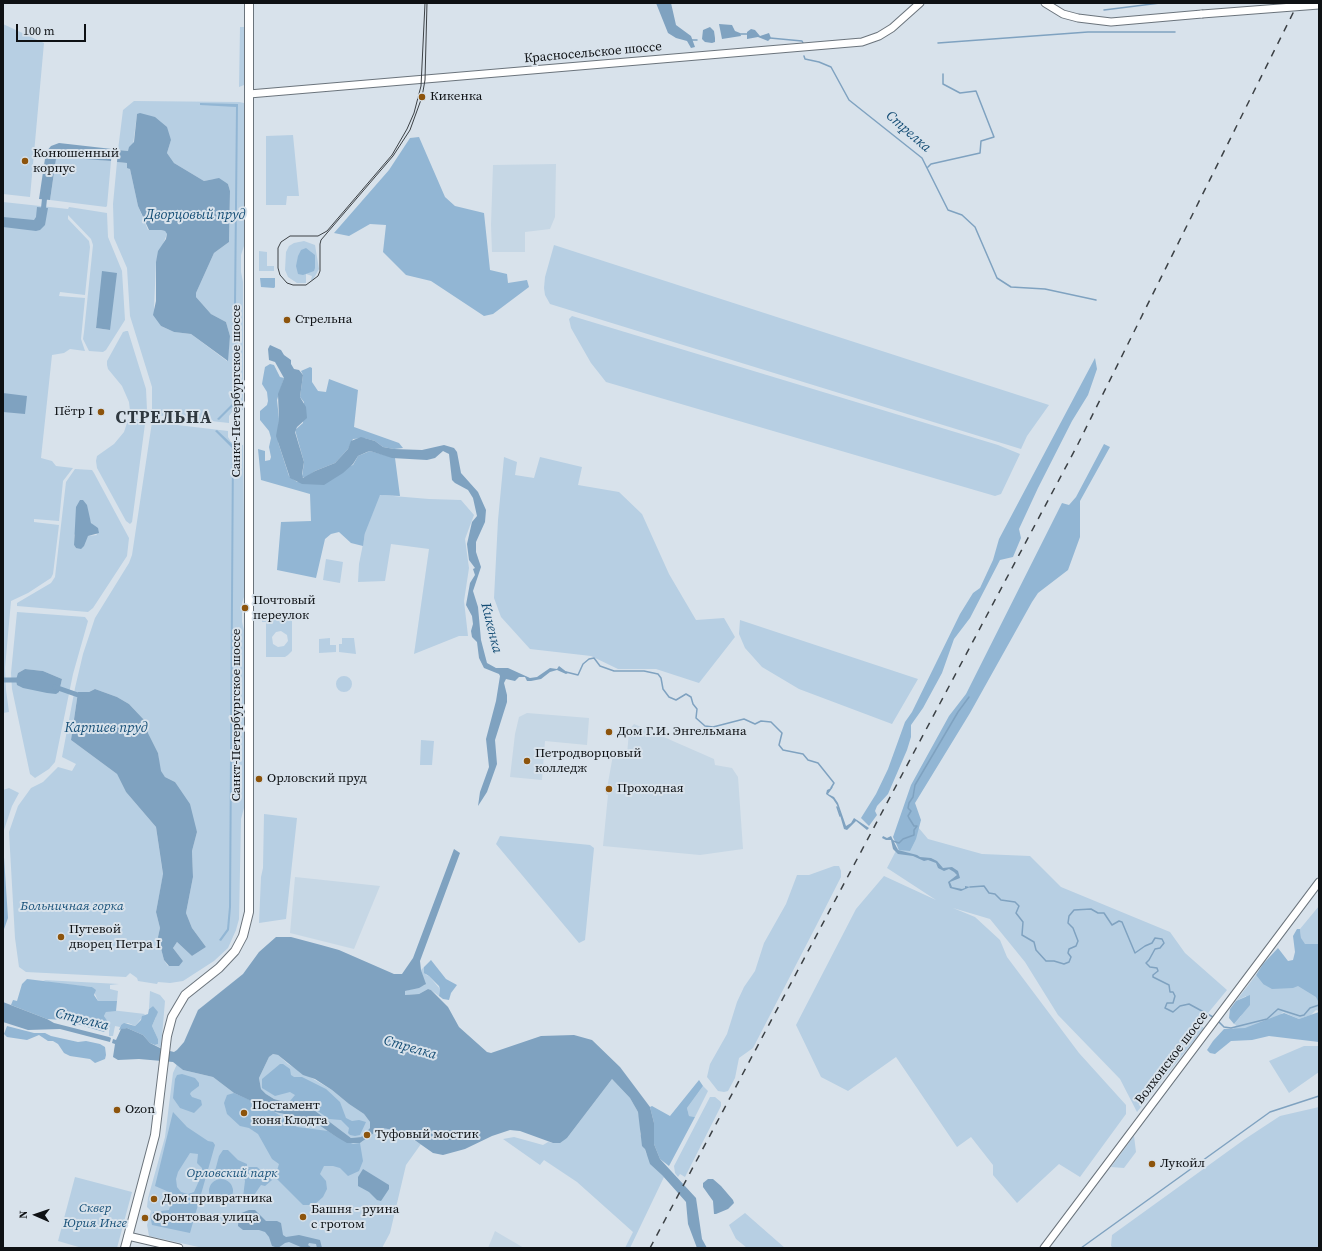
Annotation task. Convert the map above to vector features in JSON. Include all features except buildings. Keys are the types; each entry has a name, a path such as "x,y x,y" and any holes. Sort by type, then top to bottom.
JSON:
{"main road":[{"name":"Санкт-Петербургское шоссе","path":"249,3 252,94"},
{"name":"Санкт-Петербургское шоссе","path":"130,1248 131,1237 154,1134 166,1066 168,1028 175,1009 190,991 219,968 234,951 244,936 249,912 252,94 255,3"},
{"name":"Красносельское шоссе","path":"252,94 862,42 880,36 892,28 920,3"},
{"path":"1045,3 1063,14 1096,21 1111,22 1319,5"},
{"name":"Волхонское шоссе","path":"1044,1248 1319,882"},
{"name":"Санкт-Петербургское шоссе","path":"125,1248 131,1237"},
{"path":"131,1237 179,1248"}],"shaded area":[{"path":"200,103 238,104 235,404 219,420 217,419 233,403 236,107 200,105"},
{"path":"419,137 445,197 455,206 484,213 490,270 507,274 508,283 527,280 529,287 493,314 484,316 431,281 406,275 383,252 386,225 370,224 349,236 334,233 389,170 410,138"},
{"path":"556,164 555,217 550,229 525,232 525,252 492,252 491,225 493,165"},
{"path":"306,248 315,255 315,268 314,271 303,275 298,274 296,266 298,256 301,250"},
{"path":"260,278 275,278 275,287 261,287"},
{"path":"1095,358 1097,369 1088,395 1072,421 1019,529 1021,538 1013,557 1000,560 970,618 954,639 942,673 923,708 911,725 911,737 907,750 888,794 877,806 875,811 877,815 869,826 861,818 876,794 888,769 905,722 912,712 960,614 973,593 980,588 993,560 999,539"},
{"path":"270,364 274,365 280,377 284,378 277,400 279,419 278,442 289,476 297,482 353,465 358,456 370,451 395,458 400,496 380,495 365,533 363,546 351,543 339,532 331,534 325,539 316,578 277,570 281,522 311,521 310,494 261,480 258,449 265,451 265,461 270,460 271,457 269,447 271,438 269,431 260,420 260,411 267,405 268,401 267,392 262,384 265,367"},
{"path":"310,367 312,368 312,382 318,391 326,392 329,379 358,390 354,427 399,443 403,448 394,449 383,447 375,441 364,438 353,439 348,449 335,463 315,471 305,478 302,477 304,462 295,430 303,423 304,402 300,397 303,375 301,371"},
{"path":"217,430 234,446 231,907 229,930 221,941 219,940 227,929 229,907 232,448 215,431"},
{"path":"1104,444 1110,447 1080,501 1080,537 1068,570 1038,593 1032,602 970,713 915,803 921,820 916,839 910,851 899,850 893,837 911,785 949,716 966,694 1062,503 1069,505 1076,497"},
{"name":"Петродворцовый колледж","path":"527,713 589,718 587,745 545,741 542,780 510,777 515,734 519,717"},
{"path":"634,724 714,759 715,765 732,768 738,777 743,849 700,855 603,846 608,795 606,794 613,755 627,756 629,730"},
{"path":"3,842 8,918 3,932"},
{"path":"295,877 380,886 354,949 290,933"},
{"path":"1297,929 1300,929 1301,938 1305,944 1319,944 1319,1003 1316,997 1298,986 1293,988 1272,989 1263,984 1256,975 1263,964 1278,948 1288,961 1293,960 1295,952 1293,936"},
{"path":"431,960 446,979 457,985 451,993 449,1000 443,999 439,996 439,986 424,973 424,967"},
{"path":"27,979 92,987 96,990 94,995 98,1001 117,1001 116,1011 106,1012 104,1016 109,1023 104,1032 63,1020 47,1019 11,1005 13,1000 17,1001 22,984"},
{"path":"1250,995 1250,1005 1234,1024 1229,1018 1230,1009 1236,1001"},
{"path":"153,1006 158,1012 152,1026 158,1039 158,1044 155,1045 150,1043 143,1035 127,1028 119,1030 121,1025 124,1023 135,1026 141,1020 142,1016 148,1014 149,1009"},
{"path":"1319,1012 1319,1042 1269,1036 1252,1040 1231,1041 1215,1054 1210,1053 1207,1050 1224,1029 1245,1028 1284,1013 1299,1019"},
{"path":"7,1026 34,1033 45,1033 51,1036 78,1042 86,1041 100,1044 105,1047 105,1059 95,1063 90,1059 70,1056 64,1053 58,1044 53,1041 48,1041 39,1035 27,1040 7,1037 4,1034"},
{"path":"280,1064 283,1064 290,1069 291,1075 294,1077 302,1077 326,1089 340,1102 346,1118 352,1121 359,1120 366,1122 360,1135 350,1135 348,1133 349,1128 341,1120 329,1119 315,1109 290,1101 295,1095 290,1092 275,1096 262,1088 262,1079"},
{"path":"182,1074 195,1078 199,1083 199,1086 190,1094 192,1097 201,1100 202,1105 194,1113 180,1108 173,1098 175,1079 177,1075"},
{"path":"699,1080 703,1086 687,1108 689,1116 695,1117 669,1166 660,1159 654,1144 654,1123 650,1107 652,1106 670,1116"},
{"path":"234,1093 270,1109 297,1127 328,1131 335,1136 353,1144 360,1143 363,1161 359,1171 348,1176 340,1168 324,1166 320,1174 326,1181 327,1189 323,1197 314,1205 303,1205 275,1177 279,1164 272,1159 258,1134 249,1128 240,1126 227,1114 224,1103 227,1095"},
{"path":"173,1112 187,1127 208,1141 213,1142 215,1145 190,1233 152,1225 151,1220 153,1212 169,1210 173,1197 169,1192 155,1186","holes":["190,1153 198,1154 197,1163 202,1168 202,1174 194,1192 188,1194 181,1192 177,1187 176,1179 178,1172"]},
{"path":"223,1150 228,1150 238,1160 247,1164 247,1167 257,1167 272,1180 265,1186 261,1185 252,1198 245,1200 243,1197 245,1181 243,1174 229,1170 215,1171 219,1156"},
{"path":"216,1179 226,1179 233,1186 233,1196 226,1203 216,1203 209,1196 209,1186"},
{"path":"495,1231 524,1248 488,1248"}],"green space":[{"path":"3,24 44,43 30,197 3,194"},
{"path":"240,27 244,27 244,85 239,87"},
{"path":"134,101 244,103 244,246 241,255 241,272 243,282 243,410 232,412 229,416 229,423 155,415 152,412 152,387 130,316 127,268 114,238 113,204 117,162 127,163 130,169 138,206 148,230 161,230 165,231 167,234 156,262 154,308 161,326 174,332 191,334 227,361 230,336 226,322 211,314 196,297 196,293 214,253 229,242 230,191 228,184 214,179 204,181 174,163 167,153 171,140 137,114 133,145 128,151 118,150 123,110"},
{"path":"293,135 299,196 287,196 286,205 266,205 266,136"},
{"path":"60,156 111,161 106,207 50,200 56,159"},
{"path":"3,202 68,209 69,207 107,213 108,237 122,271 125,320 106,350 103,352 89,351 83,339 93,245 91,239 68,215 68,219 89,241 90,247 85,295 60,292 59,296 85,298 81,339 85,351 70,349 64,353 52,355 41,458 52,461 56,466 73,468 63,481 59,521 34,519 34,522 59,525 53,574 51,578 28,593 11,601 5,668 9,712 3,713","holes":["103,271 110,330 96,328"]},
{"path":"304,241 315,245 319,269 313,280 311,280 312,276 306,274 306,283 297,283 288,277 285,270 286,252 289,246 294,243"},
{"path":"554,245 1049,405 1027,436 1021,449 550,304 545,295 544,288 545,277"},
{"path":"259,251 267,252 267,266 274,266 274,271 259,271"},
{"path":"572,316 998,445 1020,454 1001,494 995,496 606,382 591,363 571,328 569,319"},
{"path":"128,331 146,389 147,410 144,414 130,411 129,402 122,386 108,369 107,365 107,361 123,332"},
{"path":"128,420 142,420 145,424 132,522 130,524 126,521 97,468 96,461 97,456 114,444 124,432"},
{"name":"Больничная горка","path":"152,422 228,431 228,437 231,442 243,445 245,594 242,603 242,622 245,634 244,808 241,819 239,919 228,948 214,961 183,981 170,983 158,982 157,984 138,981 137,978 130,973 126,977 26,972 19,967 15,938 9,832 18,806 31,788 43,782 58,767 72,771 76,764 62,757 83,654 95,618 129,563 132,555","holes":["95,689 117,697 129,704 146,722 148,733 158,753 160,771 165,777 175,782 197,832 192,851 193,877 186,913 192,928 206,947 192,956 177,942 173,948 183,961 168,966 164,960 158,937 160,928 156,912 163,875 156,827 126,792 117,774 71,740 78,692 89,692"]},
{"path":"504,457 517,462 515,475 534,478 540,457 582,467 578,485 619,492 642,514 669,574 696,620 724,618 735,637 699,683 656,669 618,669 591,656 530,649 501,617 494,598 498,520"},
{"path":"75,469 92,470 129,538 127,556 93,608 88,612 17,606 17,603 51,583 55,577 66,482","holes":["90,520 97,535 88,536 76,548 74,545 74,535"]},
{"path":"381,495 461,500 474,515 465,539 469,568 464,601 468,636 459,636 414,654 429,549 391,544 385,581 358,582 359,564 365,534 363,499"},
{"path":"326,559 343,562 340,583 323,580"},
{"path":"17,612 85,617 88,621 73,674 55,762 49,769 35,778 30,774 12,689 11,673","holes":["25,669 43,671 62,679 59,692 18,673"]},
{"path":"262,618 292,618 292,651 288,655 285,657 266,657 266,622 262,622","holes":["281,631 287,635 288,641 284,646 278,647 273,644 272,637 276,632"]},
{"path":"740,620 918,679 892,724 799,689 762,667 745,648 739,634"},
{"path":"330,638 330,645 336,645 336,652 319,653 319,639"},
{"path":"342,638 354,638 356,654 339,652 339,644 342,644"},
{"path":"344,676 350,678 352,684 350,690 344,692 338,690 336,684 338,678"},
{"path":"421,740 434,741 432,765 420,765"},
{"path":"9,788 19,793 12,806 3,833 3,790"},
{"path":"264,814 297,818 286,919 259,923 261,877 263,868"},
{"path":"912,820 928,839 982,854 1030,856 1061,887 1170,932 1185,953 1227,990 1199,1024 1204,1028 1137,1112 1120,1079 1058,1015 1025,962 990,919 953,908 975,917 1000,940 1007,957 1079,1053 1126,1105 1126,1114 1080,1177 1059,1164 1017,1203 993,1175 993,1165 971,1137 957,1147 896,1057 848,1091 821,1077 796,1025 856,909 884,876 936,900 887,868"},
{"path":"500,836 590,845 594,848 585,940 579,943 496,844"},
{"path":"834,866 839,866 841,877 814,930 753,1048 739,1058 735,1078 728,1091 718,1091 707,1077 710,1064 727,1034 737,1002 744,987 755,971 764,943 786,904 797,875 809,875"},
{"path":"1319,906 1319,1011 1316,1010 1311,1015 1299,1019 1283,1012 1276,1020 1232,1032 1236,1025 1234,1024 1241,1016 1246,996 1236,1001 1256,975 1263,984 1286,983 1301,938 1300,929"},
{"path":"424,967 426,975 429,976 440,989 439,996 428,989 419,994 405,995 405,991 425,985 421,970"},
{"path":"43,980 119,984 110,985 110,989 118,991 117,1001 98,1001 92,987 51,983"},
{"path":"150,991 160,995 165,1001 161,1048 155,1045 158,1044 158,1039 152,1026 156,1017 153,1006 149,1009"},
{"path":"111,1010 145,1014 135,1026 128,1023 121,1025 120,1027 115,1026 113,1036 109,1036 109,1023 104,1016 106,1012"},
{"path":"1304,1046 1319,1046 1319,1072 1289,1093 1269,1061"},
{"path":"273,1054 278,1055 288,1064 332,1090 364,1114 370,1122 370,1128 361,1137 351,1138 314,1110 274,1099 266,1094 261,1089 259,1078 269,1057"},
{"name":"Орловский парк","path":"177,1064 183,1070 213,1077 234,1093 275,1112 312,1120 360,1143 381,1128 395,1130 421,1144 406,1165 390,1233 382,1248 203,1248 149,1236 147,1225 151,1211 147,1207 148,1198 165,1137 173,1073"},
{"path":"612,1079 630,1098 638,1112 641,1125 640,1134 646,1153 664,1177 630,1248 625,1248 633,1232 577,1182 544,1160 540,1165 503,1139 514,1137 543,1145 548,1142 553,1143 567,1138"},
{"path":"703,1086 708,1091 695,1117 689,1116 687,1108"},
{"path":"710,1097 715,1097 721,1102 721,1106 685,1177 680,1174 678,1177 675,1173 674,1166"},
{"path":"1319,1107 1319,1248 1113,1248 1111,1246 1112,1235 1245,1139 1280,1116"},
{"path":"1134,1136 1136,1152 1124,1168 1111,1167"},
{"name":"Сквер Юрия Инге","path":"75,1177 132,1192 117,1248 82,1248 58,1241"},
{"path":"745,1213 785,1248 747,1248 736,1239 729,1225"}],"water":[{"path":"656,3 671,3 676,25 691,36 695,47 691,48 687,41 676,38 668,33"},
{"path":"719,24 732,25 735,31 740,33 741,36 722,39"},
{"path":"710,27 714,31 715,38 715,42 712,43 705,42 702,39 703,30"},
{"path":"751,29 755,30 760,36 769,33 771,38 768,41 758,37 747,39 747,32"},
{"name":"Дворцовый пруд","path":"140,113 155,117 167,127 171,140 167,153 174,163 204,181 219,178 228,184 230,191 229,242 214,253 196,293 196,297 211,314 226,322 230,336 228,361 191,334 174,332 161,326 153,315 156,301 156,262 158,251 166,239 167,234 165,231 161,230 149,230 138,206 130,169 127,168 127,163 117,162 118,150 128,151 129,147 134,142 137,114"},
{"path":"59,143 112,149 111,161 59,157 56,159 50,200 39,199 46,152 51,146"},
{"path":"37,207 48,208 45,225 40,230 36,231 3,227 3,217 34,220 36,217"},
{"path":"102,271 117,273 110,330 96,328"},
{"path":"270,345 281,350 284,355 291,360 291,364 294,369 299,370 303,375 300,397 306,407 307,418 297,427 295,432 304,462 302,474 303,478 315,471 335,463 348,449 351,441 361,437 375,441 383,447 394,449 422,450 444,445 454,448 457,452 461,473 478,492 486,510 485,522 476,542 476,552 481,567 473,591 478,607 481,640 487,663 496,668 508,668 530,678 537,677 550,668 557,669 559,666 568,673 566,674 557,670 550,672 541,679 531,681 527,681 525,677 519,677 515,681 506,679 504,683 507,702 495,740 497,764 487,792 478,806 480,792 489,767 486,739 496,701 500,676 499,674 484,668 479,658 477,642 472,637 471,631 473,624 472,616 466,605 470,583 475,575 473,569 475,568 469,560 467,544 472,522 477,516 473,498 468,490 452,480 449,454 443,451 435,458 427,460 392,458 370,451 358,456 353,464 343,473 324,485 302,484 290,478 276,436 279,419 278,394 284,378 275,362 269,360 268,349"},
{"path":"3,393 27,396 25,414 3,412"},
{"path":"80,500 83,500 87,505 91,523 98,528 99,533 88,536 84,546 81,549 76,548 74,545 76,507"},
{"path":"25,669 43,671 62,679 59,692 56,694 47,693 23,688 17,685 16,680 18,673"},
{"name":"Карпиев пруд","path":"95,689 117,697 129,704 146,722 148,733 158,753 161,771 165,777 175,782 190,804 197,832 192,851 193,877 186,913 192,928 206,947 192,956 177,942 173,948 183,961 179,966 169,966 164,960 158,937 160,928 156,912 163,874 156,827 126,792 117,774 71,740 78,692 89,692"},
{"path":"833,787 828,794 834,797 838,803 846,826 851,823 854,818 869,828 867,830 856,821 847,830 844,829 837,805 833,799 826,794 827,790"},
{"path":"883,836 887,838 891,836 898,850 920,857 931,858 937,861 943,868 952,867 958,871 960,878 950,882 952,887 962,889 965,888 965,886 970,887 961,891 950,888 948,882 957,875 954,872 949,869 944,871 938,868 936,863 928,860 924,861 913,856 898,854 893,849 891,840 882,838"},
{"path":"454,849 460,853 420,961 421,970 426,984 419,988 405,991 405,995 419,994 428,989 431,990 448,1007 459,1027 487,1052 491,1053 541,1036 574,1035 592,1040 620,1067 650,1107 654,1123 654,1144 660,1159 696,1198 702,1239 707,1248 697,1248 688,1224 686,1202 650,1164 645,1149 642,1146 638,1112 630,1098 612,1079 567,1138 560,1143 553,1143 520,1131 510,1130 492,1136 465,1149 443,1155 433,1153 406,1134 395,1130 381,1128 360,1143 347,1143 312,1120 275,1112 234,1093 213,1077 183,1070 173,1062 139,1059 118,1060 113,1057 115,1044 112,1043 113,1039 116,1040 121,1029 127,1028 143,1035 150,1043 162,1049 174,1052 177,1050 184,1042 198,1010 243,974 259,952 276,937 291,937 339,950 394,974 402,974 413,958","holes":["273,1054 278,1055 303,1075 315,1079 364,1114 370,1122 370,1128 361,1137 351,1138 314,1110 274,1099 266,1094 261,1089 259,1078 269,1057"]},
{"path":"3,1002 54,1023 109,1037 111,1038 110,1042 60,1029 28,1030 3,1022"},
{"path":"363,1169 389,1185 389,1189 381,1201 377,1200 369,1192 358,1186 358,1177"},
{"path":"708,1179 713,1179 733,1200 734,1203 728,1209 714,1214 713,1201 703,1187 703,1183"},
{"path":"249,1210 255,1210 266,1221 277,1221 281,1223 283,1235 286,1237 299,1235 320,1240 322,1248 317,1248 316,1244 309,1243 308,1245 312,1248 303,1248 289,1242 278,1248 272,1246 269,1237 265,1232 259,1230 243,1230 238,1226 239,1214"}],"waterway":[{"path":"1104,10 1160,3"},
{"path":"938,43 1088,32 1175,32"},
{"name":"Стрелка","path":"739,34 747,34"},
{"name":"Стрелка","path":"770,38 802,41 803,43"},
{"name":"Стрелка","path":"691,40 697,40"},
{"name":"Стрелка","path":"804,56 805,59 819,62 831,67 849,100 922,158 948,210 962,215 975,227 997,278 1011,287 1045,289 1096,300"},
{"path":"928,167 931,164 980,153 981,141 994,137 976,91 960,93 943,84 943,74"},
{"path":"105,155 123,157"},
{"path":"43,213 45,194"},
{"name":"Кикенка","path":"566,672 578,675 583,664 589,659 594,658 600,666 614,671 644,671 658,674 661,678 663,689 669,697 676,700 686,694 691,697 693,704 697,709 696,718 705,726 713,727 744,719 755,724 761,721 771,722 782,733 779,745 783,750 803,754 808,760 818,763 834,783 831,788"},
{"path":"3,680 22,680"},
{"path":"55,687 81,696"},
{"path":"893,841 899,843 903,839 914,835 914,830 917,826 914,826 909,818 908,816 911,811 908,808 913,797 915,785 958,712 969,697"},
{"name":"Кикенка","path":"837,807 840,816"},
{"name":"Кикенка","path":"970,887 984,886 989,893 995,894 1001,900 1015,902 1019,906 1016,913 1023,922 1022,935 1034,942 1036,950 1046,961 1054,961 1064,964 1069,962 1071,957 1068,953 1069,949 1076,946 1078,941 1073,928 1068,923 1069,916 1074,910 1091,909 1098,913 1104,913 1112,925 1119,921 1122,922 1135,953 1152,943 1155,938 1162,939 1164,943 1160,948 1155,949 1146,963 1150,967 1157,968 1158,971 1153,975 1153,977 1169,985 1170,992 1173,992 1175,996 1173,1003 1167,1003 1165,1008 1173,1012 1180,1006 1189,1004 1213,1017"},
{"name":"Кикенка","path":"1218,1021 1224,1027 1231,1028 1267,1019 1278,1009 1300,1016 1304,1015 1310,1008 1319,1005"},
{"path":"1081,1248 1270,1112 1319,1096"}],"tram line":[{"path":"425,3 421,86 414,113 407,129 392,155 327,231 318,236 290,236 281,242 278,248 278,268 280,275 287,283 293,285 306,285 318,276 320,271 321,240 393,156 410,130 422,97 425,80 427,3"}],"railway":[{"path":"650,1248 1077,446 1298,3"}],"place":[{"name":"Кикенка","path":"422,97"},
{"name":"Конюшенный корпус","path":"25,161"},
{"name":"Стрельна","path":"287,320"},
{"name":"Пётр I","path":"101,412"},
{"name":"Почтовый переулок","path":"245,608"},
{"name":"Дом Г.И. Энгельмана","path":"609,732"},
{"name":"Петродворцовый колледж","path":"527,761"},
{"name":"Орловский пруд","path":"259,779"},
{"name":"Проходная","path":"609,789"},
{"name":"Путевой дворец Петра I","path":"61,937"},
{"name":"Ozon","path":"117,1110"},
{"name":"Постамент коня Клодта","path":"244,1113"},
{"name":"Туфовый мостик","path":"367,1135"},
{"name":"Лукойл","path":"1152,1164"},
{"name":"Дом привратника","path":"154,1199"},
{"name":"Башня - руина с гротом","path":"303,1217"},
{"name":"Фронтовая улица","path":"145,1218"}],"district":[{"name":"СТРЕЛЬНА","path":"164,419"}]}
